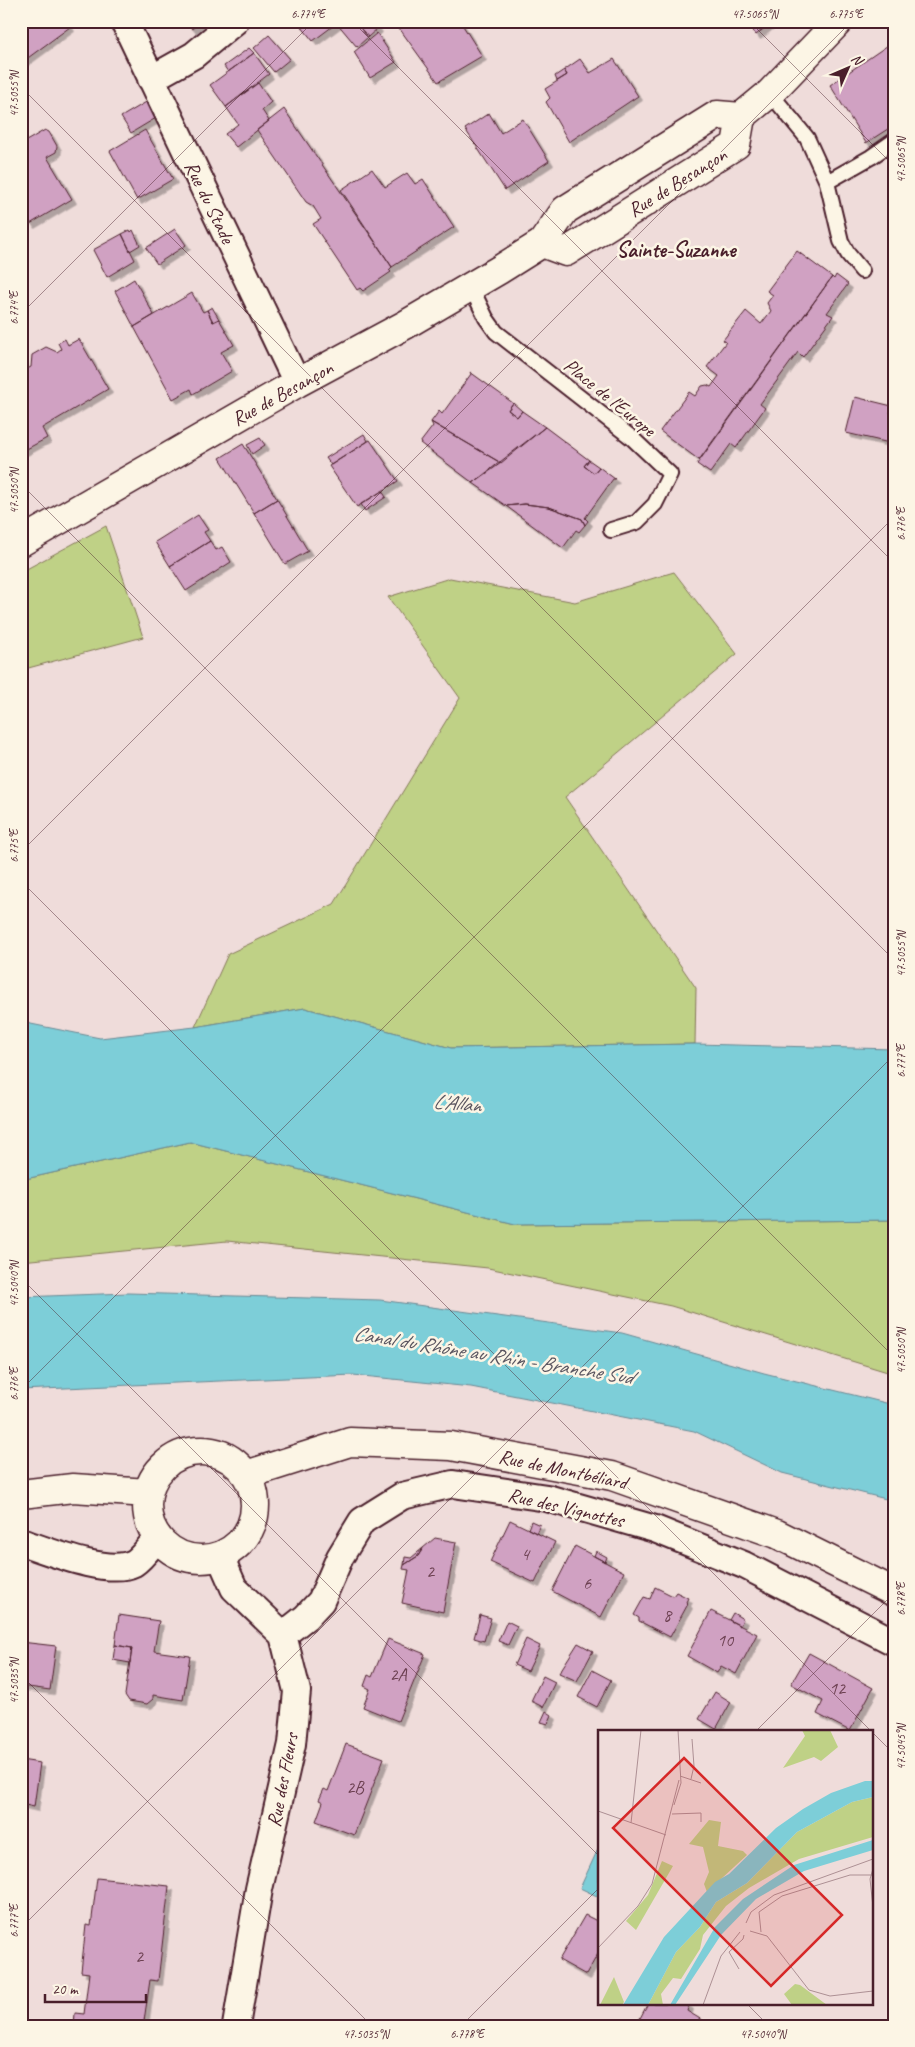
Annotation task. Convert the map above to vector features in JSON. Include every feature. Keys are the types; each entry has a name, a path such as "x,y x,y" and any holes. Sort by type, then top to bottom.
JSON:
{"main road":[{"path":"742,117 770,93 839,21"},
{"name":"Rue de Besançon","path":"21,542 297,383 471,287 542,243 565,210 716,115 742,117 736,145 566,252 542,243"},
{"name":"Rue de Montbéliard","path":"246,1476 350,1442 460,1448 612,1476 777,1534 894,1592"},
{"path":"200,1450 218,1453 234,1462 246,1476 254,1494 255,1513 248,1532 236,1546 220,1556 202,1559 185,1557 170,1550 158,1538 148,1517 148,1494 154,1476 166,1463 182,1454 200,1450"},
{"path":"21,1494 73,1488 148,1494"}],"street":[{"name":"Rue du Stade","path":"124,21 297,383"},
{"path":"151,79 194,55 235,21"},
{"name":"Rue des Vignottes","path":"283,1635 306,1617 321,1600 340,1558 362,1521 402,1496 453,1484 547,1498 655,1529 744,1565 894,1642"},
{"path":"21,1542 98,1566 122,1566 135,1562 158,1538"},
{"path":"220,1556 234,1588 283,1635"},
{"name":"Rue des Fleurs","path":"236,2026 259,1889 292,1744 297,1691 283,1635"}],"lane":[{"path":"770,93 807,138 827,182 840,241 862,271"},
{"path":"827,182 872,157 894,141"},
{"name":"Place de l'Europe","path":"471,287 486,318 496,332 632,438 670,474 655,504 637,522 612,530"}],"green space":[{"path":"106,526 143,637 21,670 21,572"},
{"path":"674,572 737,654 565,797 696,988 695,1044 451,1048 305,1008 195,1027 228,954 334,904 460,698 388,597 450,578 575,602"},
{"path":"190,1142 515,1224 894,1220 894,1374 671,1306 488,1268 227,1241 21,1261 21,1180"}],"water":[{"name":"L'Allan","path":"305,1008 451,1048 695,1044 894,1049 894,1220 515,1224 190,1142 21,1180 21,1022 100,1038 195,1027"},
{"name":"Canal du Rhône au Rhin - Branche Sud","path":"128,1293 380,1300 622,1333 764,1373 894,1405 894,1501 782,1473 694,1431 471,1387 353,1375 21,1390 21,1297"},
{"path":"598,1849 598,1897 580,1888"}],"building":[{"path":"21,21 66,21 70,27 21,63"},
{"path":"185,21 201,21 192,29"},
{"path":"297,21 354,21 368,37 357,47 337,23 313,41"},
{"path":"354,21 373,21 378,28 368,37"},
{"path":"394,21 460,21 482,56 438,82"},
{"path":"746,21 773,21 756,35"},
{"path":"377,33 396,62 370,78 354,52"},
{"path":"269,35 290,59 274,72 254,48"},
{"path":"894,41 894,125 866,143 830,85"},
{"path":"249,48 254,53 228,72 224,66"},
{"path":"254,53 269,74 226,107 210,85"},
{"path":"580,59 590,73 614,59 638,96 569,142 546,102 550,98 545,89 567,75 564,70"},
{"path":"564,70 567,75 557,81 555,76"},
{"path":"258,83 271,102 262,110 269,121 236,147 225,134 238,124 226,107"},
{"path":"148,101 156,118 131,133 121,117"},
{"path":"284,109 392,267 389,270 391,272 363,291 360,288 357,290 313,224 321,219 313,206 306,202 257,130"},
{"path":"489,113 501,133 523,119 549,161 505,190 465,129"},
{"path":"45,130 49,132 57,146 56,152 47,157 72,199 30,224 21,209 21,144"},
{"path":"145,130 173,179 137,200 110,151"},
{"path":"372,169 385,187 407,173 415,184 423,179 454,227 392,267 341,190"},
{"path":"175,229 186,245 157,264 146,248"},
{"path":"130,230 131,232 133,230 140,245 130,251 122,234"},
{"path":"122,234 135,260 107,277 93,250"},
{"path":"797,251 832,277 699,460 660,431 689,392 695,396 702,386 707,385 711,387 719,376 707,367 726,342 723,340 746,311 761,324 771,311 767,303 773,295 767,291"},
{"path":"836,275 848,284 827,313 833,316 803,357 798,352 760,404 765,408 736,448 731,444 710,473 697,464 832,277 834,279"},
{"path":"134,279 154,315 134,327 115,291"},
{"path":"192,293 203,312 207,310 213,322 219,319 234,345 221,352 232,371 193,394 191,389 173,399 134,327"},
{"path":"212,307 219,319 213,322 207,310"},
{"path":"65,339 68,345 79,339 108,389 42,428 47,438 23,451 21,447 21,372 31,367 32,355 46,347 57,352 61,349 58,343"},
{"path":"470,372 513,403 508,410 517,417 522,411 545,427 501,463 431,422 439,411 442,414 471,374"},
{"path":"855,397 892,406 890,413 894,414 894,444 846,433"},
{"path":"513,403 522,411 517,417 508,410"},
{"path":"431,422 501,463 473,483 420,443 433,426"},
{"path":"545,427 589,460 584,466 594,473 599,467 615,479 613,479 585,518 588,521 585,525 582,519 549,507 525,504 506,506 473,483"},
{"path":"364,434 368,441 331,465 326,458"},
{"path":"260,438 265,445 252,454 247,445"},
{"path":"370,440 398,481 357,507 329,466"},
{"path":"243,444 277,499 254,513 220,458"},
{"path":"589,460 599,467 594,473 584,466"},
{"path":"382,491 386,497 365,511 361,504"},
{"path":"277,499 308,551 285,564 254,513"},
{"path":"525,504 549,507 582,519 585,525 579,532 576,530 563,548 506,506"},
{"path":"198,515 208,530 204,532 210,541 170,566 155,542"},
{"path":"210,541 216,550 222,547 231,562 186,591 170,566"},
{"path":"510,1520 555,1542 535,1583 490,1562"},
{"path":"531,1521 540,1525 536,1533 528,1529"},
{"path":"435,1538 456,1542 443,1612 402,1603 409,1570 403,1569 404,1565 418,1556 423,1548"},
{"path":"575,1546 624,1572 601,1617 552,1591"},
{"path":"423,1548 418,1556 404,1565 405,1557 411,1558"},
{"path":"596,1551 607,1557 605,1562 594,1556"},
{"path":"655,1587 673,1596 676,1592 688,1598 686,1602 688,1604 670,1637 639,1621 639,1618 634,1615 644,1597 650,1599"},
{"path":"711,1611 757,1634 736,1674 721,1666 717,1673 687,1656"},
{"path":"733,1613 743,1619 740,1626 729,1620"},
{"path":"119,1615 159,1621 154,1651 190,1656 183,1700 153,1695 153,1699 147,1704 129,1701 125,1695 132,1648 115,1645"},
{"path":"480,1615 491,1618 484,1641 474,1638"},
{"path":"507,1621 517,1626 508,1645 498,1641"},
{"path":"388,1639 425,1654 398,1721 363,1707 370,1689 364,1686 368,1675 372,1677"},
{"path":"526,1639 540,1646 528,1671 514,1665"},
{"path":"21,1642 56,1646 50,1690 21,1686"},
{"path":"578,1643 593,1651 577,1681 559,1673"},
{"path":"115,1645 132,1648 130,1663 113,1660"},
{"path":"809,1653 873,1688 851,1730 848,1730 817,1714 823,1701 791,1684"},
{"path":"592,1670 611,1680 597,1707 578,1697"},
{"path":"543,1676 555,1682 543,1707 531,1701"},
{"path":"715,1692 731,1702 716,1729 699,1719"},
{"path":"546,1711 552,1715 548,1724 541,1722"},
{"path":"346,1744 384,1758 354,1835 316,1821 323,1802 319,1800 324,1789 328,1791"},
{"path":"21,1760 40,1763 34,1807 21,1804"},
{"path":"97,1878 169,1886 158,1981 150,1980 144,2021 170,2024 170,2026 74,2026 75,2013 84,2014 89,1973 81,1972 86,1925 91,1926"},
{"path":"585,1915 598,1922 598,1954 586,1975 559,1960"},
{"path":"647,2004 688,2004 689,2005 687,2011 712,2026 636,2026"}],"district":[{"name":"Sainte-Suzanne","path":"676,249"}]}
